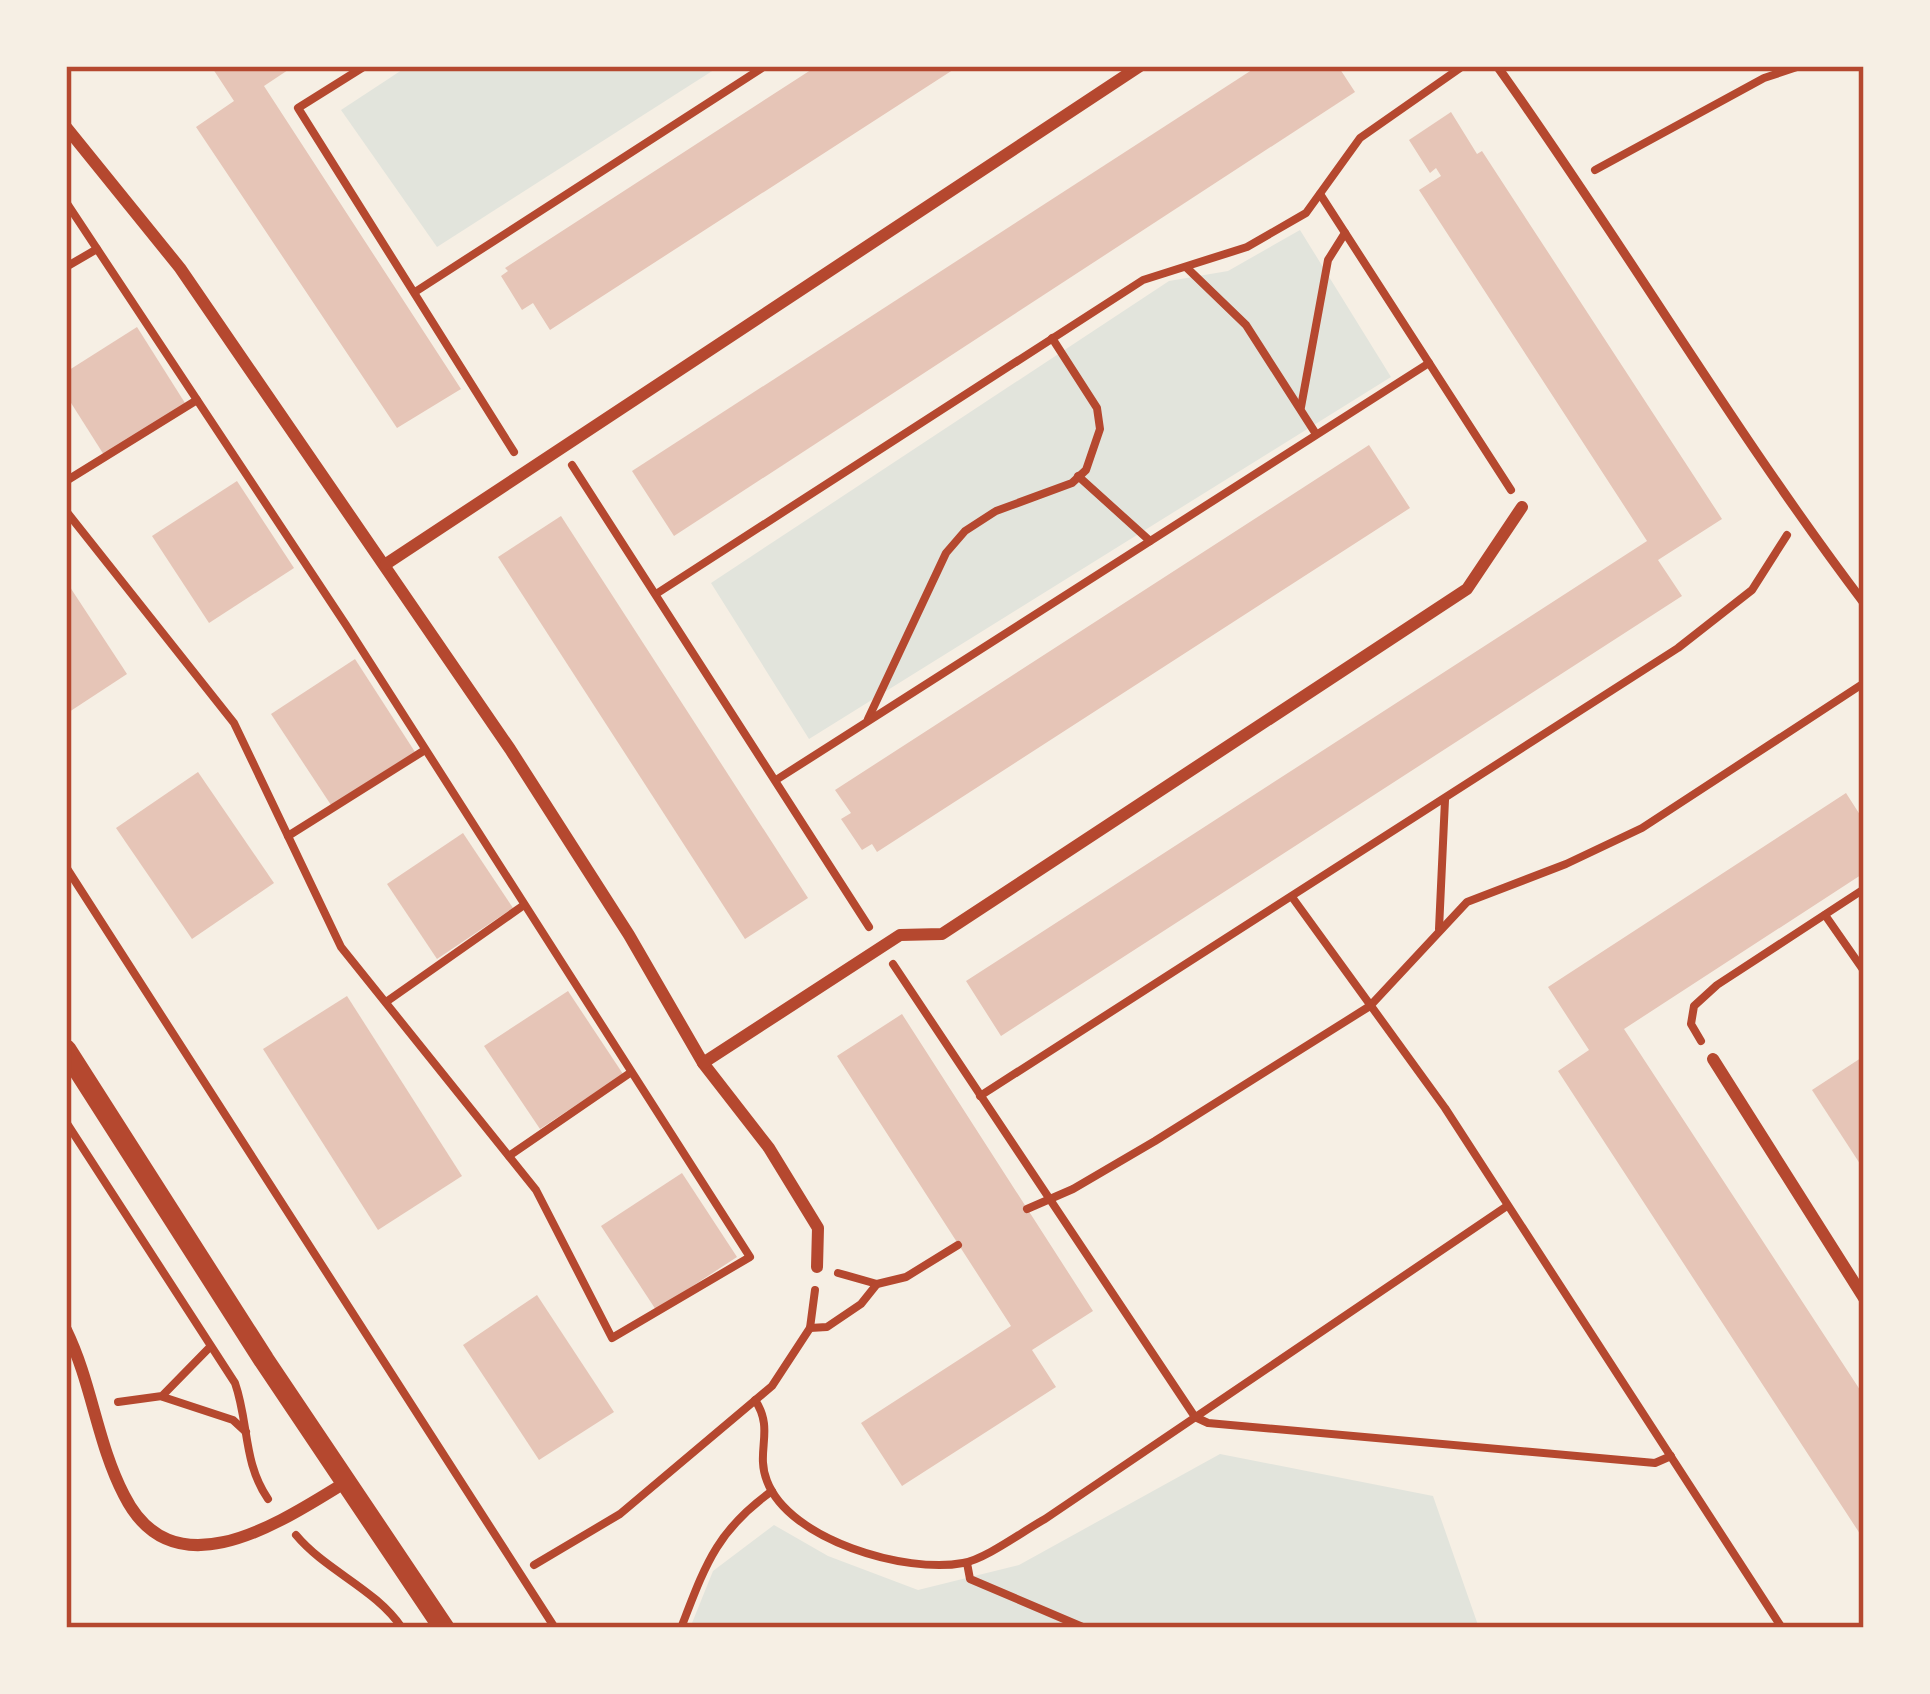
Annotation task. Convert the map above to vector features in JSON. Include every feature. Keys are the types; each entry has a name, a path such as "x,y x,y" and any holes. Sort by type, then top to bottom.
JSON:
{"street":[{"path":"386,563 1140,66"},
{"path":"66,127 180,268 386,563 629,935 703,1063 769,1148 818,1228 817,1267"},
{"path":"703,1063 900,934 942,934 1467,589 1522,508"},
{"path":"66,1050 444,1628"},
{"path":"1712,1059 1864,1298"},
{"path":"66,1330 122,1493 135,1514 161,1535 213,1546 284,1521 346,1482"}],"lane":[{"path":"1497,66 1578,180 1798,517 1864,603"}],"path":[{"path":"365,66 298,108 526,471"},
{"path":"415,292 765,66"},
{"path":"656,594 1143,280 1247,247 1306,213 1360,138 1463,66"},
{"path":"1578,180 1764,78 1800,66"},
{"path":"1320,194 1522,508"},
{"path":"66,202 750,1257 612,1338 536,1190 341,947 234,723 66,511"},
{"path":"1300,409 1328,260 1345,233"},
{"path":"66,267 98,249"},
{"path":"1186,267 1246,325 1316,434"},
{"path":"868,719 946,554 965,531 996,511 1072,483 1086,470 1100,429 1097,408 1052,338"},
{"path":"776,781 1429,363"},
{"path":"66,481 197,400"},
{"path":"1078,476 1150,541"},
{"path":"980,1096 1678,648 1752,590 1798,517"},
{"path":"1027,1209 1073,1190 1155,1142 1370,1006 1467,902 1566,865 1642,828 1864,683"},
{"path":"288,836 425,750"},
{"path":"1438,930 1445,799"},
{"path":"66,867 555,1628"},
{"path":"1712,1059 1691,1024 1694,1006 1718,985 1864,889"},
{"path":"1292,897 1445,1108 1782,1628"},
{"path":"386,1002 524,905"},
{"path":"1825,915 1864,971"},
{"path":"509,1156 630,1073"},
{"path":"66,1122 235,1383 248,1460 258,1484 313,1555 364,1591 401,1628"},
{"path":"755,1400 766,1417 766,1479 792,1515 872,1556 919,1565 967,1563 1046,1519 1507,1206"},
{"path":"534,1565 620,1514 772,1386 810,1328 817,1267 878,1284 905,1277 958,1245"},
{"path":"810,1328 827,1327 862,1304 878,1284"},
{"path":"162,1396 209,1348"},
{"path":"95,1404 162,1396 233,1420 246,1432"},
{"path":"1196,1417 1208,1423 1655,1462 1670,1456"},
{"path":"681,1628 722,1536 772,1491"},
{"path":"967,1563 970,1580 1085,1628"}],"shaded area":[{"path":"408,66 720,66 437,247 341,110"},
{"path":"1300,230 1391,377 809,739 711,583 1169,281 1228,271"},
{"path":"1220,1454 1433,1496 1479,1628 690,1628 713,1571 774,1525 828,1556 918,1590 1019,1565"}],"building":[{"path":"211,66 294,66 264,86 461,389 397,428 196,127 234,101"},
{"path":"817,66 959,66 550,330 533,303 522,310 501,276 508,271 505,268"},
{"path":"1258,66 1338,66 1355,92 674,536 632,471"},
{"path":"1451,112 1477,154 1482,151 1722,519 1658,560 1682,596 1001,1036 966,981 1647,541 1419,190 1441,176 1436,168 1430,173 1409,140"},
{"path":"137,327 185,403 104,455 66,395 66,372"},
{"path":"1369,445 1410,508 877,852 872,844 862,850 841,819 851,813 835,790"},
{"path":"237,481 294,568 209,623 152,536"},
{"path":"561,516 808,898 745,939 498,557"},
{"path":"66,581 127,674 66,714"},
{"path":"355,659 415,752 331,805 271,714"},
{"path":"198,772 274,883 192,939 116,828"},
{"path":"1846,793 1864,821 1864,873 1624,1029 1864,1396 1864,1540 1558,1071 1589,1050 1548,987"},
{"path":"463,833 513,908 437,959 387,884"},
{"path":"568,991 623,1074 540,1129 484,1046"},
{"path":"347,996 462,1176 378,1230 263,1049"},
{"path":"902,1014 1093,1311 1032,1350 1056,1387 902,1486 861,1423 1011,1326 837,1056"},
{"path":"1864,1056 1864,1170 1812,1090"},
{"path":"682,1173 737,1257 656,1310 601,1226"},
{"path":"537,1295 614,1412 539,1460 463,1345"}]}
